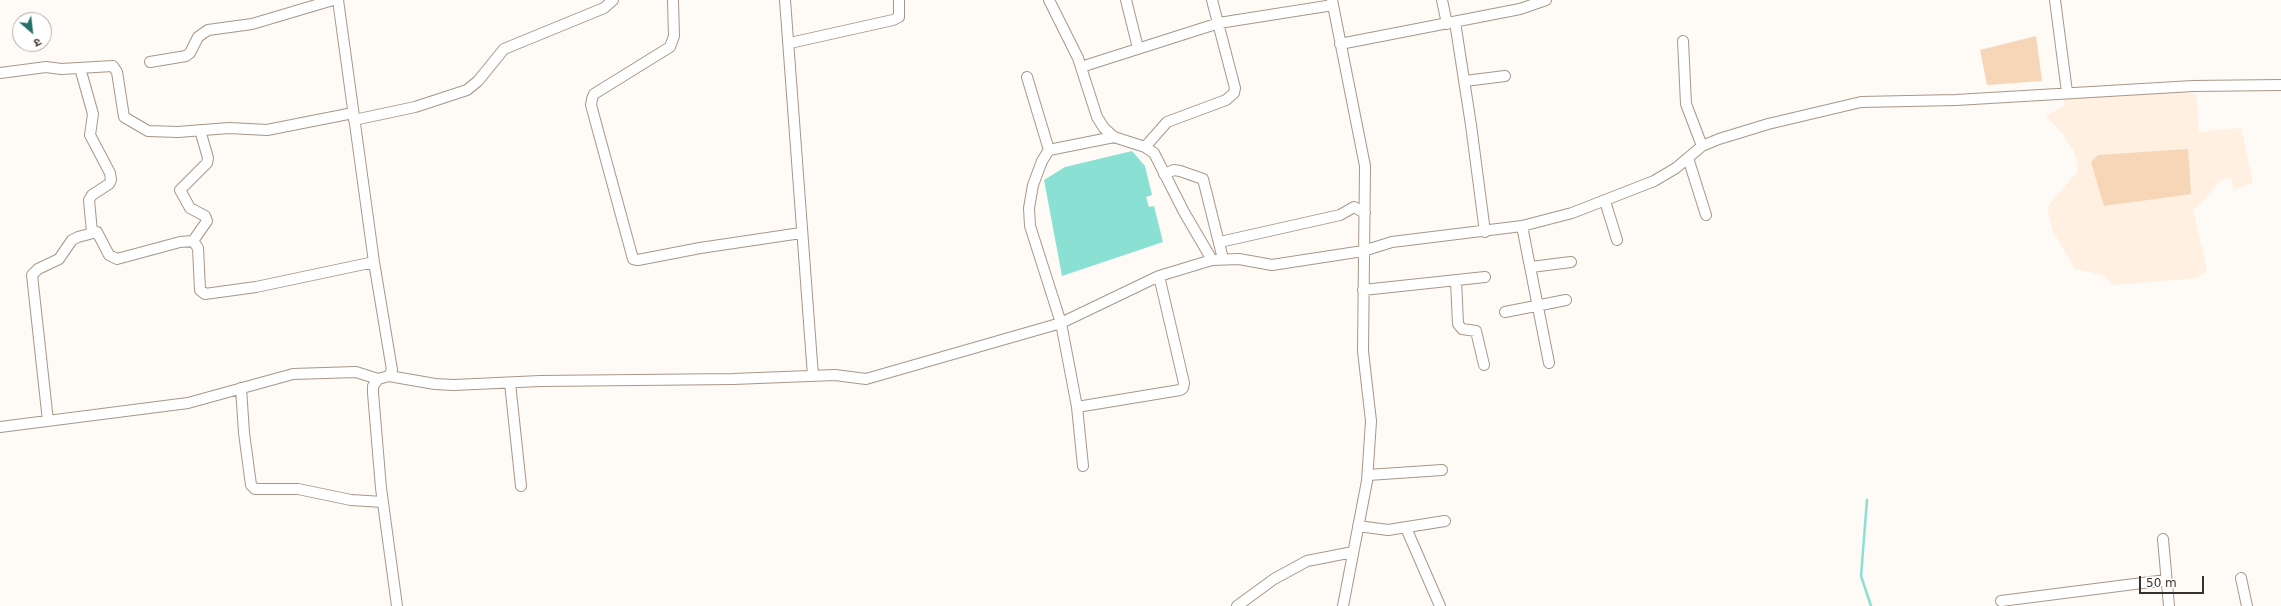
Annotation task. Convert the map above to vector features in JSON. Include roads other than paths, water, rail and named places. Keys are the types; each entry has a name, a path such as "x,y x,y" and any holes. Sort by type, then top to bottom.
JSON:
{"street":[{"path":"150,62 186,56 190,53 198,36 208,30 252,24 333,0"},
{"path":"338,0 374,262 392,370 389,376"},
{"path":"0,73 46,67 80,68 108,66 115,68 124,117 143,130 178,132 229,128 267,130 415,106 467,90 478,81 504,49 604,8 612,0"},
{"path":"673,0 674,36 670,47 594,94 592,99 592,105 633,259 638,260 705,247 801,233"},
{"path":"785,0 790,43 801,233 808,291 813,376"},
{"path":"790,43 893,20 899,17 899,0"},
{"path":"1049,0 1067,34 1081,67 1097,117 1104,128 1114,137 1145,147 1154,153 1164,174 1212,260"},
{"path":"1126,0 1138,48"},
{"path":"1145,147 1167,122 1226,100 1234,93 1235,88 1212,0"},
{"path":"1442,0 1451,23 1465,81 1485,232"},
{"path":"2055,0 2067,92"},
{"path":"1340,44 1520,9 1540,1"},
{"path":"1081,67 1219,23 1332,3 1365,166 1363,351 1371,421 1368,475 1344,606"},
{"path":"1682,41 1686,104 1702,146"},
{"path":"80,68 93,114 90,136 110,173 111,180 89,200 92,232"},
{"path":"1465,81 1505,76"},
{"path":"1027,77 1049,150 1042,162 1033,185 1029,217 1061,323 1077,407 1083,466"},
{"path":"0,427 188,403 293,374 356,372 378,379 389,376 435,384 835,375 866,379 1061,323 1159,276 1212,260 1223,259 1254,261 1272,265 1363,251 1392,242 1485,232 1522,226 1572,213 1654,181 1688,158 1702,146 1719,139 1768,124 1861,102 1956,100 2050,95 2067,92 2193,86 2281,85"},
{"path":"193,241 207,221 205,216 190,208 180,190 182,186 208,163 200,130"},
{"path":"1049,150 1114,137"},
{"path":"1688,158 1706,215"},
{"path":"1164,174 1174,170 1203,179 1220,242 1223,259"},
{"path":"1605,201 1617,240"},
{"path":"1220,242 1340,215 1354,207 1365,214"},
{"path":"1522,226 1550,363"},
{"path":"48,421 32,275 38,269 59,259 72,240 92,232 100,235 109,255 117,259 180,242 193,241"},
{"path":"193,241 198,248 200,290 205,294 256,287 374,262"},
{"path":"1531,267 1571,262"},
{"path":"1077,407 1183,388 1184,384 1159,276"},
{"path":"1363,290 1485,277"},
{"path":"1456,280 1458,324 1462,329 1476,331 1484,365"},
{"path":"1505,312 1538,304 1566,300"},
{"path":"378,379 373,386 373,393 383,502 397,606"},
{"path":"510,383 521,486"},
{"path":"242,388 244,433 251,485 255,489 298,489 350,500 383,502"},
{"path":"1368,475 1442,470"},
{"path":"1358,526 1388,530 1445,521"},
{"path":"1406,528 1440,606"},
{"path":"2163,539 2169,606"},
{"path":"1237,606 1248,603 1274,579 1308,561 1353,552"},
{"path":"2241,578 2246,606"},
{"path":"2001,601 2166,580"}],"water":[{"path":"1132,151 1145,166 1152,195 1146,197 1149,207 1154,206 1163,242 1062,276 1044,180 1065,167"}],"waterway":[{"path":"1867,500 1861,576 1871,606"}]}
